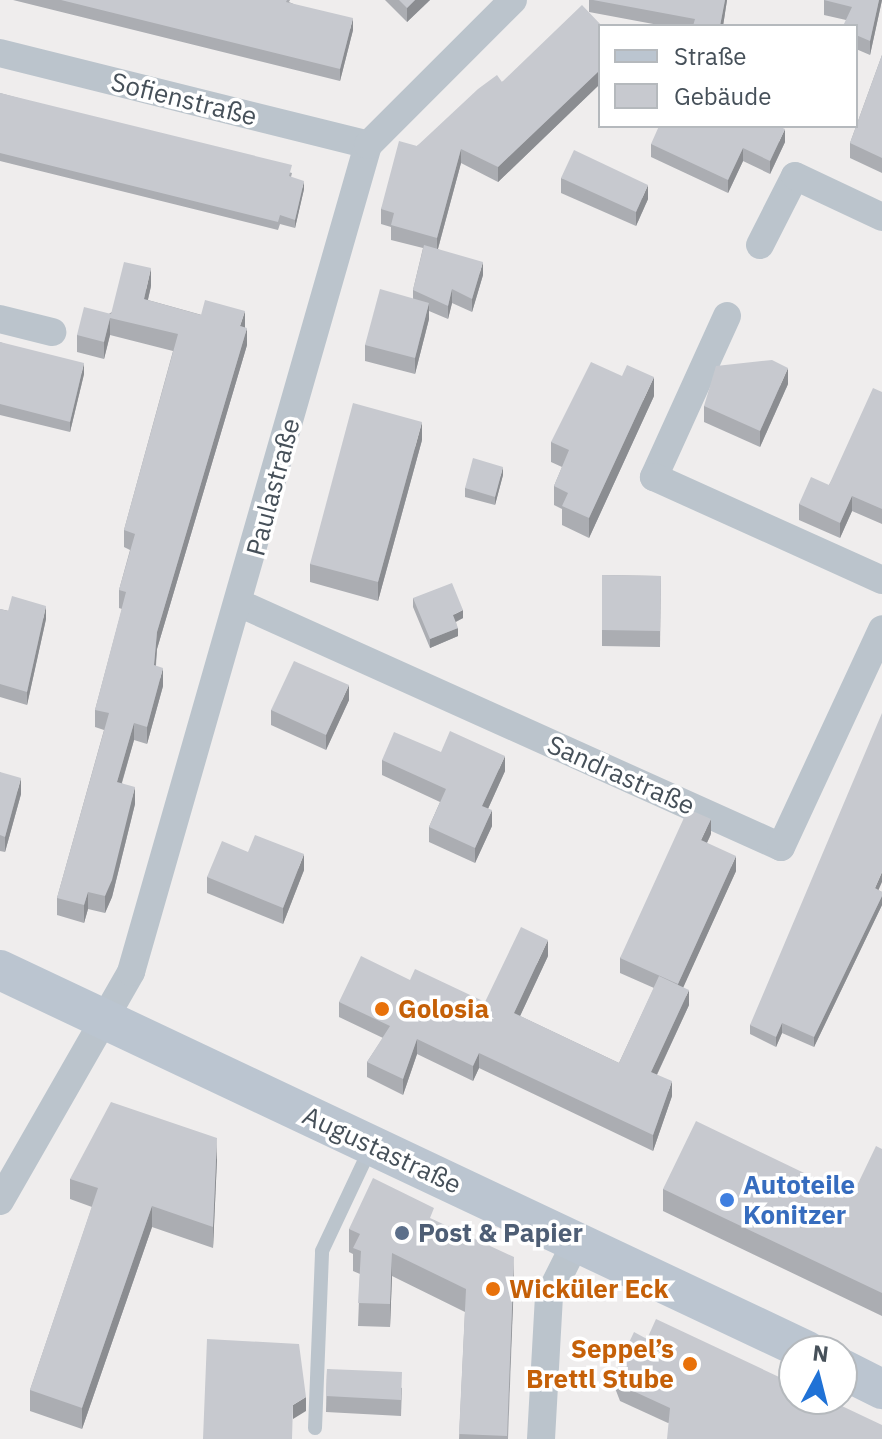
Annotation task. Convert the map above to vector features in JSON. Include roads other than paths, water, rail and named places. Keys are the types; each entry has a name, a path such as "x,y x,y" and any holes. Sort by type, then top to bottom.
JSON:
{"main road":[{"name":"Augustastraße","path":"0,970 778,1337"},
{"path":"858,1377 882,1389"}],"street":[{"name":"Paulastraße","path":"0,1201 107,1021 131,972 241,604 368,145 513,0"},
{"name":"Sofienstraße","path":"0,53 368,145"},
{"path":"760,245 795,176 882,217"},
{"path":"727,316 654,477 882,580"},
{"path":"0,319 52,332"},
{"name":"Sandrastraße","path":"241,604 781,847 882,629"},
{"path":"541,1439 549,1296 576,1242"}],"lane":[{"path":"315,1428 322,1251 372,1145"}],"place":[{"name":"Golosia","path":"382,1009"},
{"name":"Autoteile Konitzer","path":"727,1200"},
{"name":"Post & Papier","path":"402,1233"},
{"name":"Wicküler Eck","path":"493,1289"},
{"name":"Seppel’s Brettl Stube","path":"690,1364"}]}
